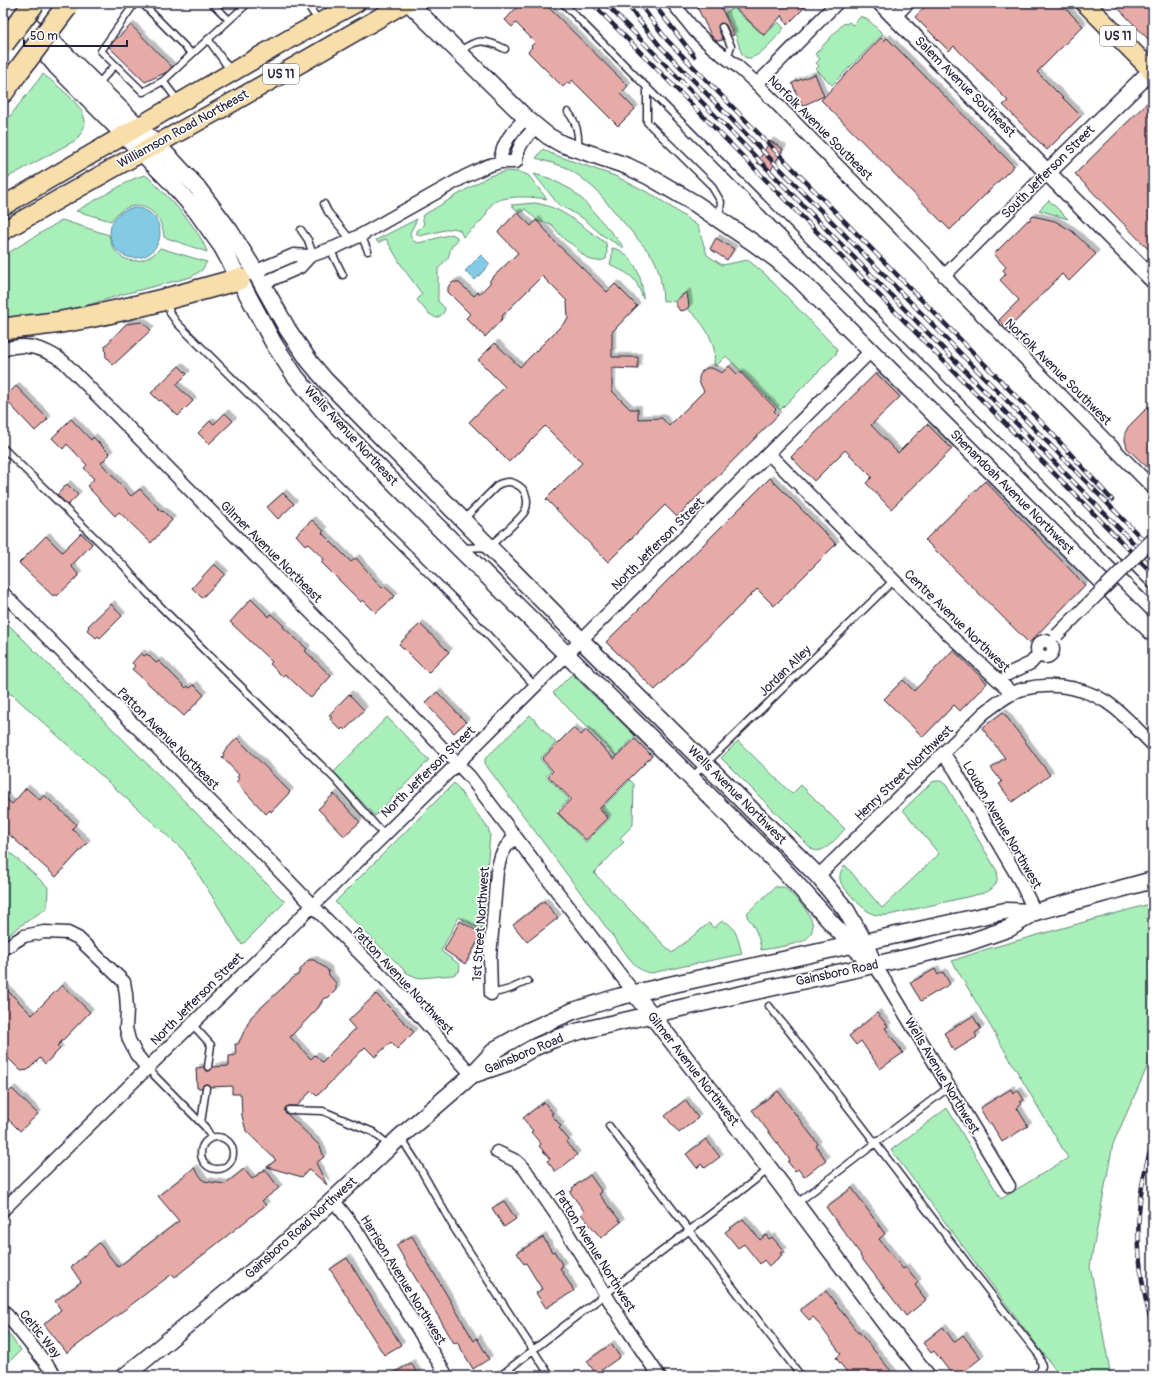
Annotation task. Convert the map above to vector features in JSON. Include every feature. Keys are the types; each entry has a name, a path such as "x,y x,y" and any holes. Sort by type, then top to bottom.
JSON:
{"highway":[{"path":"3,44 34,3"},
{"path":"3,92 69,4"},
{"path":"3,329 66,322 252,278"}],"main road":[{"path":"4,3 62,51 97,86 130,131"},
{"path":"4,3 56,66 130,131"},
{"name":"Williamson Road Northeast","path":"3,206 178,103 356,3"},
{"name":"Williamson Road Northeast","path":"3,231 405,3"},
{"name":"Shenandoah Avenue Northwest","path":"409,3 531,123 562,144 626,166 650,177 690,200 751,240 776,259 799,279 1153,633"},
{"name":"Salem Avenue Southeast","path":"881,3 1153,280"},
{"name":"US 11","path":"1092,7 1153,70"},
{"name":"South Jefferson Street","path":"1048,172 1153,70"},
{"name":"Wells Avenue Northeast","path":"130,131 149,149 169,180 197,212 222,247 252,278 325,380 581,640"},
{"name":"Wells Avenue Northeast","path":"252,278 274,344 295,376 315,401 459,548 567,654"},
{"name":"Wells Avenue Northwest","path":"581,640 678,750 692,777 857,944 874,966"},
{"name":"Wells Avenue Northwest","path":"567,654 678,750 706,764 818,876 846,910 857,944"},
{"name":"Gainsboro Road","path":"472,1076 507,1062 554,1039 586,1030 874,966 942,949 1010,928 1035,912 1153,880"},
{"name":"Gainsboro Road","path":"472,1076 496,1049 528,1031 573,1011 635,994 1005,911 1035,912"},
{"name":"Gilmer Avenue Northwest","path":"635,994 770,1169 888,1327 927,1376"},
{"name":"Gainsboro Road Northwest","path":"125,1376 271,1256 395,1142 472,1076"}],"street":[{"name":"Norfolk Avenue Southeast","path":"673,3 695,31 757,84 925,254 944,276"},
{"path":"757,84 837,3"},
{"path":"894,16 908,3"},
{"path":"252,278 300,267 311,255 330,249 356,237 464,177 487,166 500,162 516,162 518,149 531,123"},
{"path":"500,162 503,148 512,132 531,123"},
{"name":"South Jefferson Street","path":"944,276 1048,172"},
{"name":"Norfolk Avenue Southwest","path":"944,276 1153,488"},
{"name":"Gilmer Avenue Northeast","path":"3,350 17,346 41,348 52,353 64,362 391,694 457,764"},
{"name":"North Jefferson Street","path":"3,1210 536,686 871,351"},
{"name":"Centre Avenue Northwest","path":"769,454 929,616 1013,694"},
{"path":"1008,674 1031,663 1040,654 1047,656 1051,654 1054,639 1153,539"},
{"name":"Patton Avenue Northeast","path":"3,593 260,851 312,906"},
{"path":"1013,694 1036,687 1053,686 1082,690 1100,698 1115,708 1153,745"},
{"name":"Henry Street Northwest","path":"818,876 984,713 1013,694"},
{"name":"Loudon Avenue Northwest","path":"944,753 1020,881 1035,912"},
{"name":"Gilmer Avenue Northwest","path":"457,764 470,777 635,994"},
{"name":"1st Street Northwest","path":"492,994 490,956 497,871 501,856 515,836"},
{"name":"Patton Avenue Northwest","path":"312,906 399,993 472,1076"},
{"path":"3,949 24,936 44,932 68,933 78,938 124,982 127,1010 126,1028 129,1040 136,1054 147,1068"},
{"name":"Wells Avenue Northwest","path":"874,966 882,976 1009,1186"},
{"name":"Patton Avenue Northwest","path":"497,1152 516,1161 524,1168 557,1216 659,1376"},
{"name":"Harrison Avenue Northwest","path":"333,1200 355,1228 446,1376"},
{"name":"Celtic Way","path":"3,1310 56,1376"}],"lane":[{"path":"135,3 101,51 143,92 163,81 248,3"},
{"path":"142,3 192,54"},
{"path":"212,3 229,20"},
{"path":"306,3 320,22"},
{"path":"563,3 1153,597"},
{"path":"722,27 731,46 728,58"},
{"path":"208,39 232,72"},
{"path":"458,52 468,45 481,41 492,43 505,49"},
{"path":"97,86 115,65"},
{"path":"163,81 178,103"},
{"path":"646,87 647,122 711,185 721,202 719,219"},
{"path":"568,112 577,126 578,150"},
{"path":"324,204 328,212 356,237 368,251"},
{"path":"301,230 308,240 311,255"},
{"path":"330,249 343,275"},
{"path":"167,299 170,313 177,323 459,604 536,686"},
{"path":"3,448 124,566 149,595 335,779 384,835"},
{"path":"459,548 489,547 524,512 527,503 526,495 522,487 514,482 506,481 499,484 462,520"},
{"name":"Jordan Alley","path":"692,777 894,580"},
{"path":"492,994 510,989 528,981"},
{"path":"769,1006 1038,1355 1042,1366 1040,1371 1033,1376"},
{"path":"192,1024 212,1045 208,1067"},
{"path":"147,1068 201,1123 211,1137"},
{"path":"796,1204 949,1087"},
{"path":"201,1123 206,1088"},
{"path":"289,1110 323,1111 395,1142 417,1163 454,1228 550,1376"},
{"path":"609,1126 801,1376"},
{"path":"218,1136 225,1138 233,1148 231,1161 219,1169 212,1168 205,1164 201,1156 200,1150 203,1144 211,1137 218,1136"},
{"path":"500,1376 770,1169"}],"green space":[{"path":"734,8 764,36 778,22 784,28 758,55 752,58 746,58 742,54 735,33 725,13"},
{"path":"861,16 864,19 865,17 883,34 832,85 816,69 819,66 816,63 820,59 815,54 844,23 846,24 849,22 853,25"},
{"path":"43,74 62,89 81,110 84,116 84,128 76,140 3,180 3,125"},
{"path":"543,149 552,154 615,176 655,196 698,226 707,255 722,265 748,260 765,274 837,349 836,354 780,410 726,356 716,366 714,365 714,351 712,342 699,320 693,313 679,304 671,301 663,301 660,278 653,257 596,190 578,175 565,167 536,158"},
{"path":"507,171 520,172 528,175 547,199 511,197 497,201 490,206 480,222 463,237 460,230 453,228 420,236 417,235 417,231 424,224 422,216 489,176"},
{"path":"534,174 549,178 572,190 584,201 624,247 602,235 584,219 558,204"},
{"path":"144,175 148,177 182,212 197,233 207,252 164,237 162,226 157,218 151,211 144,207 135,206 127,208 118,213 111,221 76,211 133,179"},
{"path":"1049,200 1068,219 1039,210"},
{"path":"535,203 545,205 564,213 606,243 606,259 596,261 588,258 564,239 554,227 548,223 539,222 525,209 520,213 511,205"},
{"path":"417,219 410,233 415,242 419,243 452,234 457,237 457,241 452,245 448,258 438,269 438,301 445,308 444,312 436,318 428,313 417,300 422,294 403,268 386,239 378,243 376,240"},
{"path":"62,220 109,235 112,245 117,252 130,260 137,261 145,259 153,255 160,248 207,262 202,270 191,277 124,294 65,312 3,319 3,256"},
{"path":"612,248 620,250 627,255 635,266 642,285 643,299 638,286 632,277 610,264"},
{"path":"3,619 285,902 242,945 184,851 14,696 3,690"},
{"path":"572,674 635,736 616,756 553,693"},
{"path":"530,715 556,743 540,759 551,771 546,776 569,799 556,812 586,842 610,818 601,809 630,780 634,784 633,825 620,838 624,842 594,873 672,953 709,923 714,928 722,921 731,925 734,929 742,954 651,973 641,970 636,966 485,764 485,759"},
{"path":"387,717 429,760 375,816 334,772"},
{"path":"738,741 792,794 801,785 845,829 831,844 822,850 813,850 721,758"},
{"path":"941,781 946,785 997,871 997,882 991,889 984,893 889,915 873,914 860,905 843,887 840,880 841,871 845,865 882,908 939,854 903,810 932,782"},
{"path":"454,783 488,828 490,834 482,931 459,917 441,951 459,964 459,972 453,975 421,978 407,973 335,902"},
{"path":"3,846 48,887 47,908 3,939"},
{"path":"775,887 784,887 800,902 809,915 812,922 812,929 810,935 802,942 761,950 757,933 747,917 747,913"},
{"path":"1146,905 1153,905 1153,1054 1113,1144 1090,1266 1111,1376 1060,1376 891,1150 947,1108 1001,1199 1068,1158 952,961 987,949"},
{"path":"3,1327 21,1350 3,1368"}],"water":[{"path":"130,208 140,208 153,215 160,228 160,238 153,251 140,258 130,258 121,254 114,247 110,238 110,228 114,219 121,212"},
{"path":"481,255 490,264 475,280 465,271"}],"building":[{"path":"521,3 528,8 533,3 544,3 628,86 620,94 635,109 618,126 572,80 569,84 568,82 563,87 528,52 535,42 516,23 512,27 505,20"},
{"path":"695,3 719,3 734,35 731,36 726,25 720,23 718,27 723,40 717,41 712,37"},
{"path":"730,3 809,3 787,25 782,15 764,35"},
{"path":"928,3 1060,3 1083,26 1037,72 1081,116 1047,150 1003,105 1008,101 954,46 949,51 915,17"},
{"path":"1113,3 1153,3 1153,44"},
{"path":"131,25 172,67 167,72 145,82 109,47"},
{"path":"881,38 884,41 887,38 1014,166 950,230 821,100"},
{"path":"815,74 824,96 802,106 792,83"},
{"path":"1153,97 1153,254 1075,174"},
{"path":"770,141 783,149 771,170 757,163"},
{"path":"517,212 531,226 536,220 551,236 550,237 607,292 615,284 637,306 612,332 612,357 638,357 638,369 612,368 612,391 630,409 638,409 638,419 662,418 669,426 704,391 699,382 699,377 702,371 707,368 712,368 722,373 729,366 737,374 740,372 776,409 774,411 778,415 677,517 665,505 608,562 546,499 582,463 545,426 509,462 469,422 505,387 478,360 495,343 520,367 568,319 567,301 542,276 502,316 503,318 485,337 466,318 470,314 448,292 448,287 453,282 458,282 474,296 478,292 480,294 490,283 490,280 518,253 498,232"},
{"path":"1033,216 1055,221 1072,231 1096,254 1069,281 1062,274 1008,329 999,320 1019,300 1000,280 1006,274 1003,270 1006,267 994,254"},
{"path":"716,238 734,249 727,260 710,249"},
{"path":"687,292 689,307 680,311 676,305 676,300"},
{"path":"142,322 151,330 113,365 106,357 105,346 126,324"},
{"path":"179,366 187,374 176,385 193,401 178,416 151,393"},
{"path":"876,373 900,397 871,425 898,453 927,424 952,449 891,509 866,483 872,477 845,450 814,481 791,457"},
{"path":"16,386 48,419 35,431 4,398"},
{"path":"1153,402 1153,473 1127,448 1125,433 1128,427"},
{"path":"225,413 233,421 209,444 198,433 210,421 214,424"},
{"path":"71,419 91,440 93,437 110,454 101,463 131,496 140,489 162,512 163,511 172,520 151,543 119,512 115,516 87,486 94,479 84,468 87,465 67,444 63,449 52,438"},
{"path":"770,478 836,544 774,606 757,589 655,690 606,642"},
{"path":"985,481 1085,585 1029,643 925,540"},
{"path":"67,484 78,495 68,505 57,495"},
{"path":"283,493 294,504 278,519 267,507"},
{"path":"312,520 324,531 322,533 351,562 356,558 382,588 384,586 395,596 376,613 363,600 361,602 321,562 324,559 307,543 305,545 296,535"},
{"path":"81,533 92,544 71,566 79,575 57,596 55,594 53,596 19,563 46,536 62,552"},
{"path":"214,564 225,574 202,598 192,588"},
{"path":"251,599 269,617 271,614 284,626 283,627 307,649 305,651 331,676 311,698 285,674 283,677 270,664 272,662 230,622"},
{"path":"111,604 122,616 100,638 98,636 96,638 87,630 89,627 88,626"},
{"path":"420,624 449,652 428,673 399,644"},
{"path":"953,650 987,683 960,711 954,705 923,737 884,699 903,680 914,691"},
{"path":"141,653 144,656 147,654 156,663 159,661 186,688 188,686 190,688 194,685 204,695 184,716 132,669 135,666 132,663"},
{"path":"437,692 466,722 454,733 425,703"},
{"path":"349,694 364,710 345,730 343,728 341,730 330,719 332,717 329,715"},
{"path":"1003,712 1050,775 1012,802 999,784 1002,782 991,768 1005,758 982,728"},
{"path":"573,728 581,735 586,730 614,759 635,739 652,756 599,809 608,818 586,840 558,813 571,799 548,776 553,771 542,759"},
{"path":"237,738 290,792 271,812 270,810 266,814 236,782 239,779 237,777 239,775 222,757 224,755 223,753"},
{"path":"26,788 40,800 44,795 76,824 72,829 87,843 56,877 3,829 3,796 12,804"},
{"path":"334,794 360,822 344,836 318,809"},
{"path":"544,901 558,918 527,942 513,925"},
{"path":"460,921 482,934 465,964 444,950"},
{"path":"308,960 314,960 328,970 329,975 336,983 336,990 329,997 323,999 318,1008 290,1037 311,1059 315,1055 322,1062 355,1029 348,1021 376,994 414,1032 397,1049 391,1042 375,1057 365,1047 317,1096 311,1091 297,1106 289,1106 285,1108 285,1112 320,1146 324,1157 316,1163 327,1185 309,1169 302,1177 267,1167 276,1160 246,1131 242,1116 241,1094 232,1094 232,1086 210,1087 206,1084 203,1085 202,1088 197,1088 196,1068 204,1067 205,1070 208,1071 213,1067 229,1066 229,1056 236,1055 235,1044 238,1044 251,1017 298,975"},
{"path":"935,969 938,975 943,972 950,984 921,1001 910,983"},
{"path":"62,985 90,1012 57,1046 60,1049 45,1064 40,1058 28,1070 21,1071 3,1053 3,986 32,1015"},
{"path":"877,1013 888,1026 885,1028 903,1053 880,1069 861,1041 856,1045 849,1036"},
{"path":"973,1016 981,1029 975,1033 977,1037 954,1051 944,1033"},
{"path":"12,1089 38,1114 20,1131 3,1114 3,1098"},
{"path":"1011,1089 1013,1093 1018,1090 1024,1100 1020,1102 1022,1104 1017,1108 1028,1126 1002,1142 980,1108"},
{"path":"778,1091 818,1144 816,1146 826,1160 804,1177 798,1169 795,1171 788,1162 790,1160 752,1110"},
{"path":"685,1100 698,1118 679,1133 665,1116"},
{"path":"544,1102 553,1113 551,1114 561,1126 559,1128 569,1140 566,1142 577,1155 556,1172 547,1161 550,1159 539,1146 541,1144 531,1132 533,1131 523,1118"},
{"path":"706,1139 720,1157 705,1168 701,1164 697,1168 686,1154"},
{"path":"194,1168 204,1181 225,1184 244,1169 252,1179 265,1169 279,1188 262,1201 266,1205 175,1277 172,1274 67,1353 44,1324 61,1310 55,1301 81,1282 71,1267 99,1243 118,1267 179,1221 158,1196"},
{"path":"590,1175 602,1192 599,1194 621,1222 601,1238 581,1214 584,1211 570,1192 573,1190 572,1188"},
{"path":"852,1188 885,1234 879,1239 903,1269 906,1267 918,1282 915,1285 926,1300 906,1316 860,1256 861,1255 826,1207"},
{"path":"504,1201 516,1219 504,1227 492,1208"},
{"path":"743,1219 760,1240 766,1235 769,1239 772,1237 784,1251 780,1253 782,1255 769,1266 764,1260 760,1264 744,1244 738,1248 725,1232"},
{"path":"412,1236 474,1341 477,1338 489,1359 473,1369 457,1342 454,1343 396,1245"},
{"path":"543,1237 563,1266 560,1268 574,1291 546,1308 536,1293 542,1289 526,1263 524,1264 517,1253"},
{"path":"347,1258 401,1345 384,1355 330,1269"},
{"path":"826,1291 858,1333 859,1332 895,1376 850,1376 836,1358 841,1354 816,1320 813,1317 809,1320 801,1311 801,1309"},
{"path":"943,1327 954,1342 963,1335 981,1358 958,1376 953,1376 934,1351 931,1353 923,1343"},
{"path":"611,1344 620,1357 596,1374 587,1361"},
{"path":"411,1363 419,1376 389,1376"}],"railway":[{"path":"592,3 1153,574"},
{"path":"605,3 1153,563"},
{"path":"627,3 660,46 1153,550"},
{"path":"639,3 667,40 1048,429 1112,500"},
{"path":"653,3 694,56"},
{"path":"1153,1143 1146,1166 1142,1189 1138,1236 1142,1282 1153,1328"}]}
